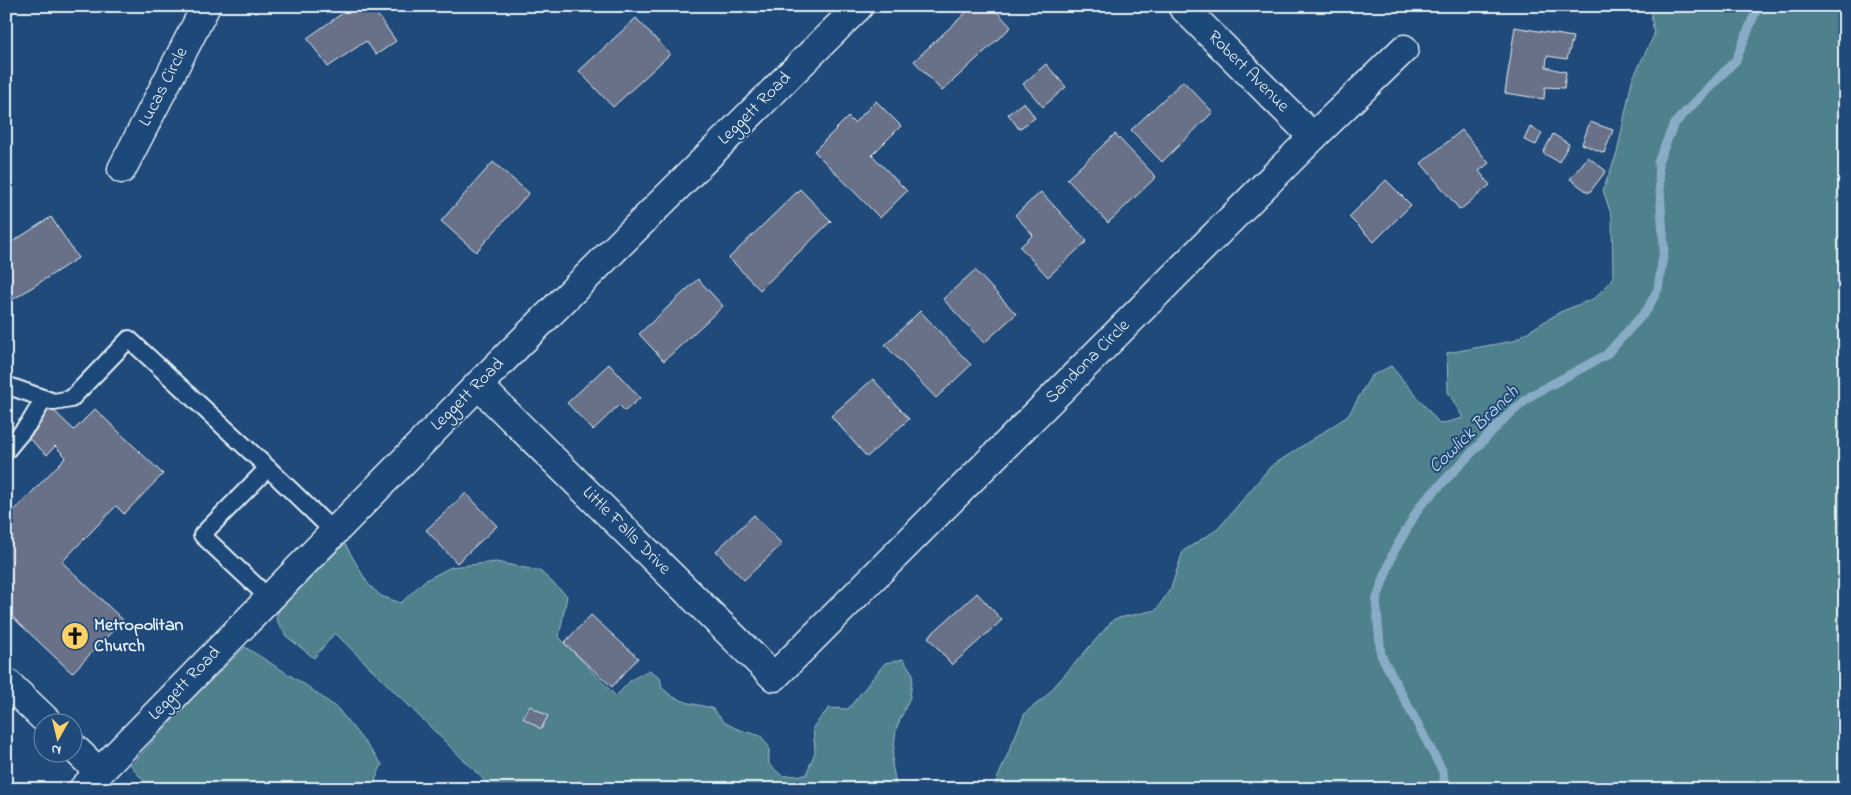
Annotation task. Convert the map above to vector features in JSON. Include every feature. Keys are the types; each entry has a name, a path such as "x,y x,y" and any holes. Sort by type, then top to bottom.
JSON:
{"street":[{"name":"Lucas Circle","path":"122,169 206,6"},
{"name":"Leggett Road","path":"91,780 478,384 858,6"},
{"name":"Robert Avenue","path":"1182,6 1313,138"},
{"name":"Sandona Circle","path":"774,677 1313,138 1404,50"},
{"name":"Little Falls Drive","path":"478,384 774,677"},
{"path":"6,682 38,712"},
{"path":"81,762 91,780"}],"lane":[{"path":"6,385 54,402 71,399 129,339 334,532"},
{"path":"6,451 30,422 44,399"},
{"path":"268,468 202,535 269,598"}],"green space":[{"path":"1650,6 1845,6 1845,789 993,789 1025,713 1045,697 1114,619 1156,610 1171,588 1183,551 1218,529 1270,467 1348,416 1371,376 1391,366 1440,424 1463,418 1448,392 1447,353 1513,341 1560,312 1595,298 1613,278 1612,217 1603,190 1617,153 1632,80 1654,35"},
{"path":"345,544 368,584 381,596 401,603 424,581 451,567 496,562 540,571 567,596 559,637 616,696 631,680 649,670 660,677 662,688 673,697 712,708 724,722 737,729 761,736 769,747 769,764 782,776 806,775 815,752 813,727 829,708 848,709 885,663 903,659 913,674 910,697 896,729 892,764 897,789 493,789 335,633 314,658 286,636 276,619 280,606"},
{"path":"245,647 307,686 338,709 382,764 374,789 167,789 150,784 138,775 131,765 190,701"}],"building":[{"path":"353,6 371,6 396,41 376,55 366,41 328,67 307,38"},
{"path":"973,6 992,6 1011,27 942,91 914,61"},
{"path":"636,18 670,54 613,107 579,71"},
{"path":"1515,27 1573,37 1567,59 1547,56 1546,67 1566,72 1564,88 1545,87 1544,99 1505,93"},
{"path":"1046,64 1066,87 1043,107 1023,84"},
{"path":"1183,81 1213,112 1162,162 1131,130"},
{"path":"876,101 901,126 872,155 907,191 880,218 814,151 848,117 854,123"},
{"path":"1024,102 1035,118 1019,129 1008,114"},
{"path":"1590,122 1613,130 1604,153 1582,144"},
{"path":"1530,127 1542,133 1536,145 1524,140"},
{"path":"1462,130 1489,163 1479,171 1490,185 1460,210 1421,163"},
{"path":"1115,134 1156,177 1108,223 1067,179"},
{"path":"1553,134 1569,144 1559,162 1543,153"},
{"path":"1588,157 1606,171 1589,193 1570,179"},
{"path":"493,162 529,193 476,252 441,221"},
{"path":"1386,180 1411,205 1374,242 1349,217"},
{"path":"800,189 831,221 760,290 729,258"},
{"path":"1041,192 1087,241 1048,277 1020,247 1033,235 1015,215"},
{"path":"51,217 78,258 6,304 6,246"},
{"path":"975,270 1016,314 984,343 943,299"},
{"path":"698,279 723,306 664,361 639,334"},
{"path":"920,311 971,365 936,398 885,345"},
{"path":"609,364 640,398 625,411 619,405 593,430 567,403"},
{"path":"873,379 909,419 867,457 831,416"},
{"path":"51,408 74,430 95,409 163,474 124,514 116,506 62,562 123,620 72,673 6,611 6,519 66,457 55,446 47,455 25,435"},
{"path":"466,493 497,526 457,563 426,530"},
{"path":"754,515 782,544 744,580 716,551"},
{"path":"977,593 1002,620 952,665 928,637"},
{"path":"591,615 638,658 612,687 564,643"},
{"path":"530,706 548,716 541,729 523,718"},
{"path":"6,759 10,759 10,789 6,789"}],"waterway":[{"name":"Cowlick Branch","path":"1445,789 1443,772 1381,655 1376,601 1393,553 1420,506 1506,417 1532,395 1606,355 1647,310 1658,289 1664,249 1658,162 1674,124 1736,60 1758,6"}],"place":[{"name":"Metropolitan Church","path":"75,636"}]}
